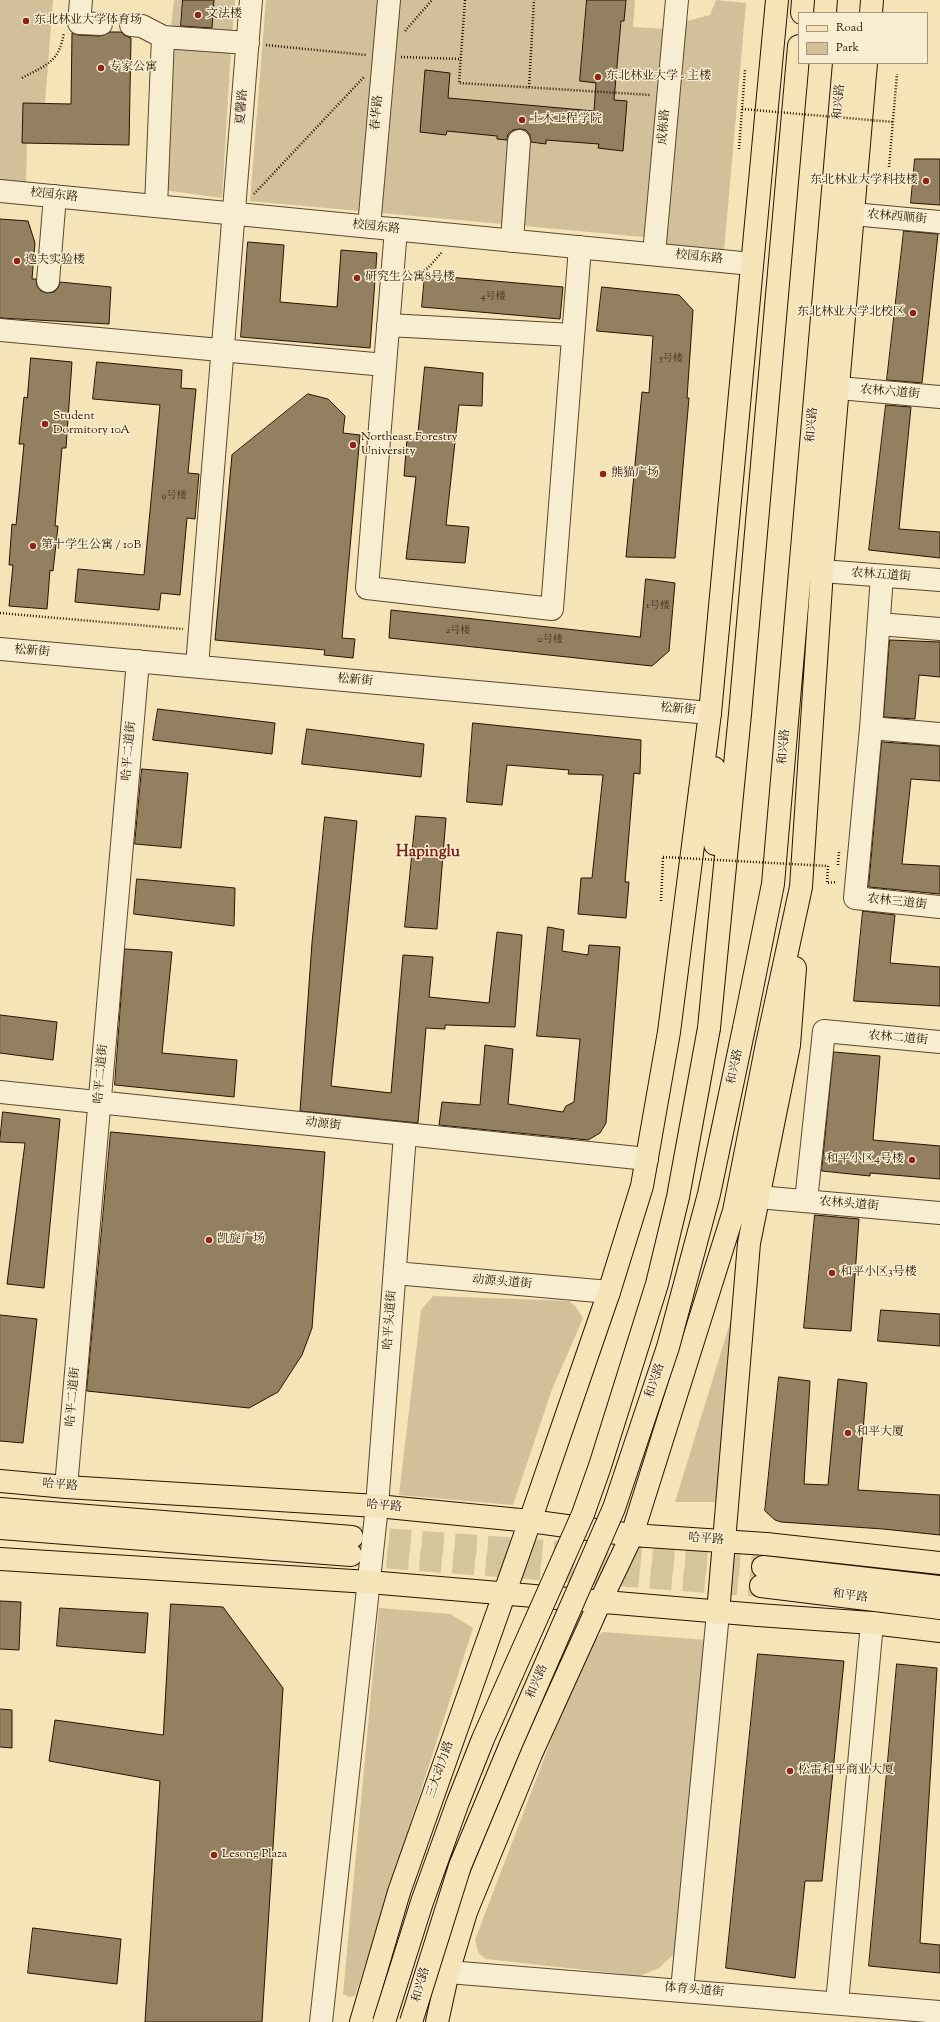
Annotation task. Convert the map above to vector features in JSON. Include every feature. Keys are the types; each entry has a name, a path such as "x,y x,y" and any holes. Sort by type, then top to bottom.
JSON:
{"main road":[{"path":"530,1521 609,1292 642,1186 669,1032 710,713 777,0"},
{"path":"802,12 803,0"},
{"path":"848,12 849,0"},
{"path":"870,12 872,0"},
{"path":"384,2022 422,1902 458,1802 483,1739 583,1514 602,1459 657,1284 678,1197 709,1028 717,958 798,57"},
{"name":"和兴路","path":"411,2022 460,1866 614,1508 668,1347 709,1194 773,884 844,64"},
{"name":"和兴路","path":"718,1612 749,1243 789,1045 822,571 866,64"},
{"path":"712,689 717,958"},
{"path":"773,884 812,725"},
{"name":"和兴路","path":"632,1536 734,1211 767,1044 801,887"},
{"name":"哈平路","path":"0,1481 66,1487 377,1506 530,1521 632,1536 766,1544 940,1563"},
{"path":"0,1509 351,1546 0,1528"},
{"name":"三大动力路","path":"361,2022 399,1892 530,1521"},
{"path":"437,2022 448,1972 466,1912 531,1754 600,1602 632,1536"},
{"path":"2,1558 504,1592 718,1612 872,1623 940,1631"},
{"name":"和平路","path":"940,1587 762,1577 940,1608"}],"street":[{"path":"81,0 79,23 101,24"},
{"name":"夏馨路","path":"197,666 252,0"},
{"name":"春华路","path":"369,227 389,0"},
{"name":"成栋路","path":"654,254 676,0"},
{"path":"131,25 142,26 163,37 248,43"},
{"path":"156,206 163,37"},
{"path":"512,240 519,141"},
{"name":"校园东路","path":"0,191 752,264"},
{"path":"48,280 55,196"},
{"name":"农林西顺街","path":"853,214 940,222"},
{"path":"396,230 367,588 552,609 580,247"},
{"path":"388,325 573,335"},
{"path":"0,330 385,365"},
{"name":"农林六道街","path":"839,388 940,397"},
{"name":"农林五道街","path":"822,571 940,580"},
{"path":"882,576 871,728 940,734"},
{"path":"879,624 940,629"},
{"name":"松新街","path":"0,649 710,713"},
{"name":"哈平二道街","path":"66,1487 138,661"},
{"name":"农林三道街","path":"871,728 855,898 940,907"},
{"name":"农林二道街","path":"806,1201 824,1032 940,1042"},
{"name":"动源街","path":"0,1092 647,1159"},
{"name":"哈平头道街","path":"321,2022 377,1506 405,1134"},
{"name":"农林头道街","path":"758,1197 940,1213"},
{"name":"动源头道街","path":"395,1273 609,1292"},
{"path":"682,1990 718,1612"},
{"path":"837,2003 872,1623"},
{"name":"体育头道街","path":"448,1972 940,2012"}],"path":[{"path":"402,34 432,0"},
{"path":"465,0 459,83 668,96"},
{"path":"529,87 534,0"},
{"path":"22,78 56,58 61,50 65,31 70,26 79,23"},
{"path":"248,43 383,57 460,59"},
{"path":"235,214 383,57"},
{"path":"739,149 745,70"},
{"path":"889,167 897,74"},
{"path":"742,109 893,122"},
{"path":"391,288 428,268 442,252 448,234"},
{"path":"0,613 200,630"},
{"path":"838,868 839,852"},
{"path":"661,901 663,857 828,866 827,883 837,883 838,875"}],"green space":[{"path":"0,0 53,0 45,104 23,103 22,143 27,143 26,184 0,181"},
{"path":"174,0 183,0 181,29 211,32 214,0 235,0 232,37 177,32 171,27"},
{"path":"266,0 635,0 633,27 666,29 644,237 250,201"},
{"path":"716,0 746,3 724,251 661,244 680,23 710,15"},
{"path":"170,46 231,49 222,198 164,190"},
{"path":"745,1274 727,1502 675,1502"},
{"path":"433,1296 569,1301 575,1306 583,1318 551,1392 513,1505 399,1495 421,1310"},
{"path":"379,1608 450,1614 473,1628 355,1996 349,1997 343,1994"},
{"path":"603,1632 707,1640 674,1954 659,1968 640,1976 486,1959 479,1954 475,1940 587,1646"}],"building":[{"name":"文法楼","path":"183,0 214,0 212,28 181,26"},
{"name":"东北林业大学 - 主楼","path":"587,0 626,0 624,21 621,21 614,100 627,101 623,151 598,148 599,144 546,140 546,144 531,142 530,135 526,130 520,129 513,130 508,134 507,140 497,139 497,136 447,131 446,135 420,132 425,70 450,73 448,98 594,111 596,83 580,81"},
{"name":"专家公寓","path":"110,32 121,32 131,38 129,145 22,143 23,103 71,104 72,33 78,35 100,36"},
{"name":"东北林业大学科技楼","path":"915,159 940,159 940,205 911,203"},
{"name":"逸夫实验楼","path":"0,219 28,221 35,243 32,279 36,279 37,286 41,291 47,293 54,292 58,288 60,282 111,287 109,324 0,318"},
{"path":"904,231 938,234 922,383 887,380"},
{"name":"研究生公寓8号楼","path":"248,242 284,245 280,302 337,307 341,250 377,253 370,348 241,337"},
{"path":"425,275 563,287 560,319 422,307"},
{"path":"602,287 679,295 693,310 687,398 689,398 675,558 626,557 642,392 649,393 653,336 597,331"},
{"path":"31,358 72,362 66,448 62,448 55,526 58,526 53,571 50,570 47,609 9,606 13,565 9,565 12,524 16,525 24,444 19,444 24,397 27,398"},
{"path":"97,362 182,370 181,388 196,389 188,473 199,474 195,519 187,518 180,595 161,593 159,610 75,602 78,569 144,575 160,405 93,399"},
{"path":"425,367 483,373 482,406 459,405 446,525 469,527 465,563 406,559 416,477 404,476 407,439 417,439"},
{"path":"308,394 328,399 345,416 343,433 360,435 342,638 355,639 353,658 324,655 325,650 215,640 232,455"},
{"path":"886,405 911,407 899,529 940,532 940,558 869,550"},
{"path":"646,579 675,583 669,651 652,666 389,638 391,610 640,637"},
{"path":"890,640 940,642 940,677 919,675 915,719 884,717"},
{"path":"158,709 275,723 272,754 153,740"},
{"path":"473,723 641,740 640,774 634,773 625,882 629,882 626,918 578,914 581,878 592,878 603,775 568,774 569,770 507,765 502,805 467,802"},
{"path":"307,729 424,744 421,777 302,764"},
{"path":"882,742 940,746 940,781 911,779 902,864 940,866 940,894 869,887"},
{"path":"142,769 188,773 181,848 135,844"},
{"path":"416,816 446,818 437,929 405,927"},
{"path":"325,817 357,821 331,1086 391,1093 403,955 433,957 429,997 489,1003 497,932 522,935 515,1027 445,1025 445,1029 426,1028 418,1123 300,1111 312,943"},
{"path":"137,879 235,888 234,926 134,914"},
{"path":"863,911 895,915 890,963 940,967 940,1006 854,1001"},
{"path":"548,927 564,930 562,951 588,955 589,945 620,947 606,1123 600,1133 588,1140 439,1125 442,1102 480,1105 485,1045 513,1049 508,1104 563,1112 566,1106 574,1102 580,1039 537,1036"},
{"path":"125,949 172,952 162,1053 237,1060 234,1097 115,1085"},
{"path":"0,1015 57,1022 53,1060 0,1053"},
{"path":"834,1052 880,1056 873,1140 940,1146 940,1179 870,1173 870,1176 822,1171"},
{"path":"3,1112 60,1119 44,1288 7,1284 25,1143 0,1142"},
{"name":"凯旋广场","path":"111,1132 325,1152 312,1328 302,1355 278,1392 249,1408 87,1391"},
{"name":"和平小区3号楼","path":"815,1215 859,1219 851,1331 804,1328"},
{"path":"881,1310 940,1314 940,1346 878,1341"},
{"path":"0,1315 37,1319 23,1443 0,1441"},
{"name":"和平大厦","path":"779,1377 810,1381 804,1484 828,1485 838,1379 867,1383 858,1490 940,1495 940,1535 883,1529 781,1522 775,1520 765,1511"},
{"path":"0,1601 21,1602 19,1650 0,1649"},
{"name":"Lesong Plaza","path":"171,1604 223,1607 283,1688 262,2022 145,2022 160,1781 49,1761 55,1720 163,1735"},
{"path":"60,1608 148,1613 145,1653 57,1646"},
{"name":"松雷和平商业大厦","path":"758,1654 844,1661 822,1881 805,1881 795,1978 726,1968"},
{"path":"897,1664 937,1668 920,1943 940,1945 940,1973 869,1966"},
{"path":"0,1709 12,1710 12,1748 0,1747"},
{"path":"33,1928 121,1939 117,1984 28,1973"}],"tunnel":[{"path":"356,1537 763,1567"},
{"path":"354,1555 761,1586"}],"place":[{"name":"文法楼","path":"198,15"},
{"name":"东北林业大学体育场","path":"26,21"},
{"name":"专家公寓","path":"101,68"},
{"name":"东北林业大学 - 主楼","path":"598,77"},
{"name":"土木工程学院","path":"522,120"},
{"name":"东北林业大学科技楼","path":"926,181"},
{"name":"逸夫实验楼","path":"17,261"},
{"name":"研究生公寓8号楼","path":"357,278"},
{"name":"东北林业大学北校区","path":"913,313"},
{"name":"Student Dormitory 10A","path":"45,424"},
{"name":"Northeast Forestry University","path":"353,445"},
{"name":"熊猫广场","path":"603,474"},
{"name":"第十学生公寓 / 10B","path":"33,546"},
{"name":"和平小区4号楼","path":"912,1160"},
{"name":"凯旋广场","path":"209,1240"},
{"name":"和平小区3号楼","path":"832,1273"},
{"name":"和平大厦","path":"848,1433"},
{"name":"松雷和平商业大厦","path":"790,1771"},
{"name":"Lesong Plaza","path":"214,1855"}],"district":[{"name":"Hapinglu","path":"428,853"}]}
